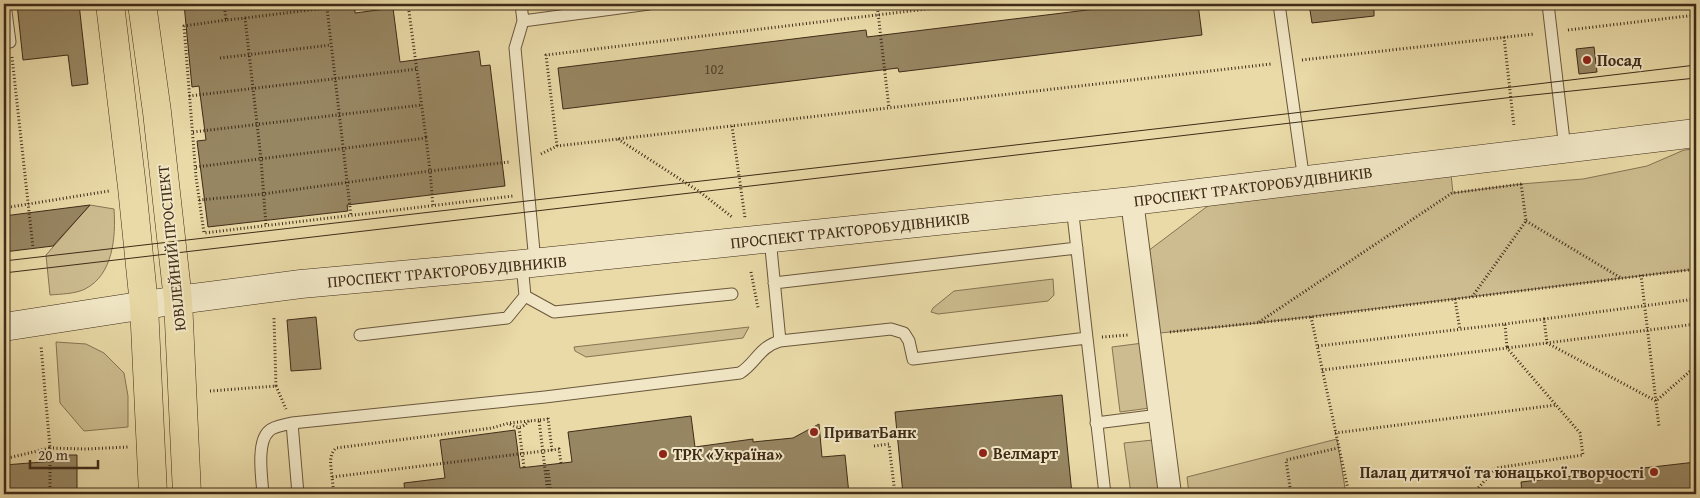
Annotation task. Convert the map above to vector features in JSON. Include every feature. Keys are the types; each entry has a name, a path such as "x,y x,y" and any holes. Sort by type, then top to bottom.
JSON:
{"main road":[{"name":"ЮВІЛЕЙНИЙ ПРОСПЕКТ","path":"110,4 144,305 153,494"},
{"name":"ЮВІЛЕЙНИЙ ПРОСПЕКТ","path":"142,4 157,112 178,300 187,494"},
{"name":"ПРОСПЕКТ ТРАКТОРОБУДІВНИКІВ","path":"4,327 178,300 301,284 529,263 1132,200 1696,133"}],"street":[{"path":"1132,200 1170,494"}],"lane":[{"path":"5,4 10,42"},
{"path":"360,335 507,318 525,296 529,263 526,160 515,48 523,21 521,4"},
{"path":"523,21 649,4"},
{"path":"1279,4 1304,181"},
{"path":"1548,4 1564,149"},
{"path":"1072,206 1105,494"},
{"path":"770,238 780,341"},
{"path":"774,283 1077,248"},
{"path":"525,296 554,312 732,294"},
{"path":"263,494 261,456 263,438 269,430 292,423 545,397 731,375 747,368 766,347 780,341 891,329 904,333 909,341 913,359 1087,338"},
{"path":"1096,423 1159,415"},
{"path":"292,423 298,494"}],"path":[{"path":"224,4 226,20"},
{"path":"358,4 184,26 199,200 204,233 514,196 513,188"},
{"path":"408,4 433,206"},
{"path":"877,4 889,108"},
{"path":"557,146 546,55 968,4"},
{"path":"327,8 351,216"},
{"path":"526,160 557,146 1696,14"},
{"path":"245,18 261,159 266,226"},
{"path":"1504,37 1514,127"},
{"path":"10,42 33,248"},
{"path":"220,58 331,45"},
{"path":"189,96 417,69"},
{"path":"193,132 422,105"},
{"path":"732,126 745,220"},
{"path":"196,167 426,138"},
{"path":"618,139 700,192 738,222"},
{"path":"199,200 264,194 511,162 512,170"},
{"path":"1472,297 1526,221 1520,175"},
{"path":"1258,323 1452,193 1522,184"},
{"path":"4,208 115,190"},
{"path":"1526,221 1621,278"},
{"path":"1087,338 1149,334 1311,317 1696,268"},
{"path":"1641,276 1659,428"},
{"path":"1455,299 1460,330"},
{"path":"1318,346 1460,330 1696,299"},
{"path":"1311,317 1349,494"},
{"path":"274,318 276,386 292,423"},
{"path":"1544,319 1547,343"},
{"path":"1472,494 1496,468 1583,455 1580,433 1507,348 1505,324"},
{"path":"1322,370 1696,324"},
{"path":"1547,343 1656,401"},
{"path":"41,345 50,448 50,494"},
{"path":"1656,401 1696,366"},
{"path":"210,391 276,386"},
{"path":"1335,433 1557,405"},
{"path":"334,494 330,458 336,448 548,419 552,450"},
{"path":"538,420 550,494"},
{"path":"509,424 519,428 529,421"},
{"path":"519,428 524,467"},
{"path":"874,446 890,444 895,494"},
{"path":"4,459 50,448 86,449 128,446"},
{"path":"1291,494 1286,460 1338,448"},
{"path":"332,477 559,449 561,462"},
{"path":"548,470 550,494"}],"shaded area":[{"path":"1696,149 1696,269 1258,323 1160,333 1148,251 1209,205 1451,174 1453,193 1521,184 1583,179 1647,166 1684,150"},
{"path":"90,205 114,209 113,243 107,265 102,275 85,289 72,293 50,295 46,255"},
{"path":"1053,279 1054,295 1048,301 938,314 931,312 933,308 954,291"},
{"path":"749,327 743,338 586,357 575,351 574,347"},
{"path":"56,342 86,344 104,353 124,373 128,396 128,427 84,431 60,403"},
{"path":"1143,343 1150,408 1120,412 1112,347"},
{"path":"1337,439 1346,494 1189,494 1187,477"},
{"path":"1153,440 1160,494 1131,494 1124,443"}],"building":[{"path":"17,4 79,4 88,84 72,86 68,55 23,60"},
{"path":"184,4 355,4 355,13 393,8 400,62 479,51 481,66 490,65 505,186 347,205 348,211 208,227 197,141 206,140 199,86 192,87"},
{"path":"1136,4 1198,4 1202,35 899,72 898,68 563,109 558,68 866,30 867,37"},
{"path":"1309,4 1374,4 1374,16 1312,23"},
{"name":"Посад","path":"1594,47 1597,72 1579,74 1576,49"},
{"path":"90,205 53,246 4,252 4,216"},
{"path":"316,317 321,369 291,371 287,320"},
{"name":"Велмарт","path":"1062,395 1072,494 903,494 895,412"},
{"name":"ТРК «Україна»","path":"691,416 695,447 753,439 753,442 793,438 819,424 822,457 845,455 849,494 405,494 404,483 445,478 440,440 515,430 520,468 572,462 568,432"},
{"path":"56,455 77,455 77,494 4,494 4,465 56,461"},
{"name":"Палац дитячої та юнацької творчості","path":"1696,462 1696,494 1522,494 1521,482"}],"tram line":[{"path":"4,261 1696,65"},
{"path":"4,273 1514,97 1696,78"}],"place":[{"name":"Посад","path":"1587,60"},
{"name":"ПриватБанк","path":"814,432"},
{"name":"Велмарт","path":"983,453"},
{"name":"ТРК «Україна»","path":"663,454"},
{"name":"Палац дитячої та юнацької творчості","path":"1654,472"}]}
